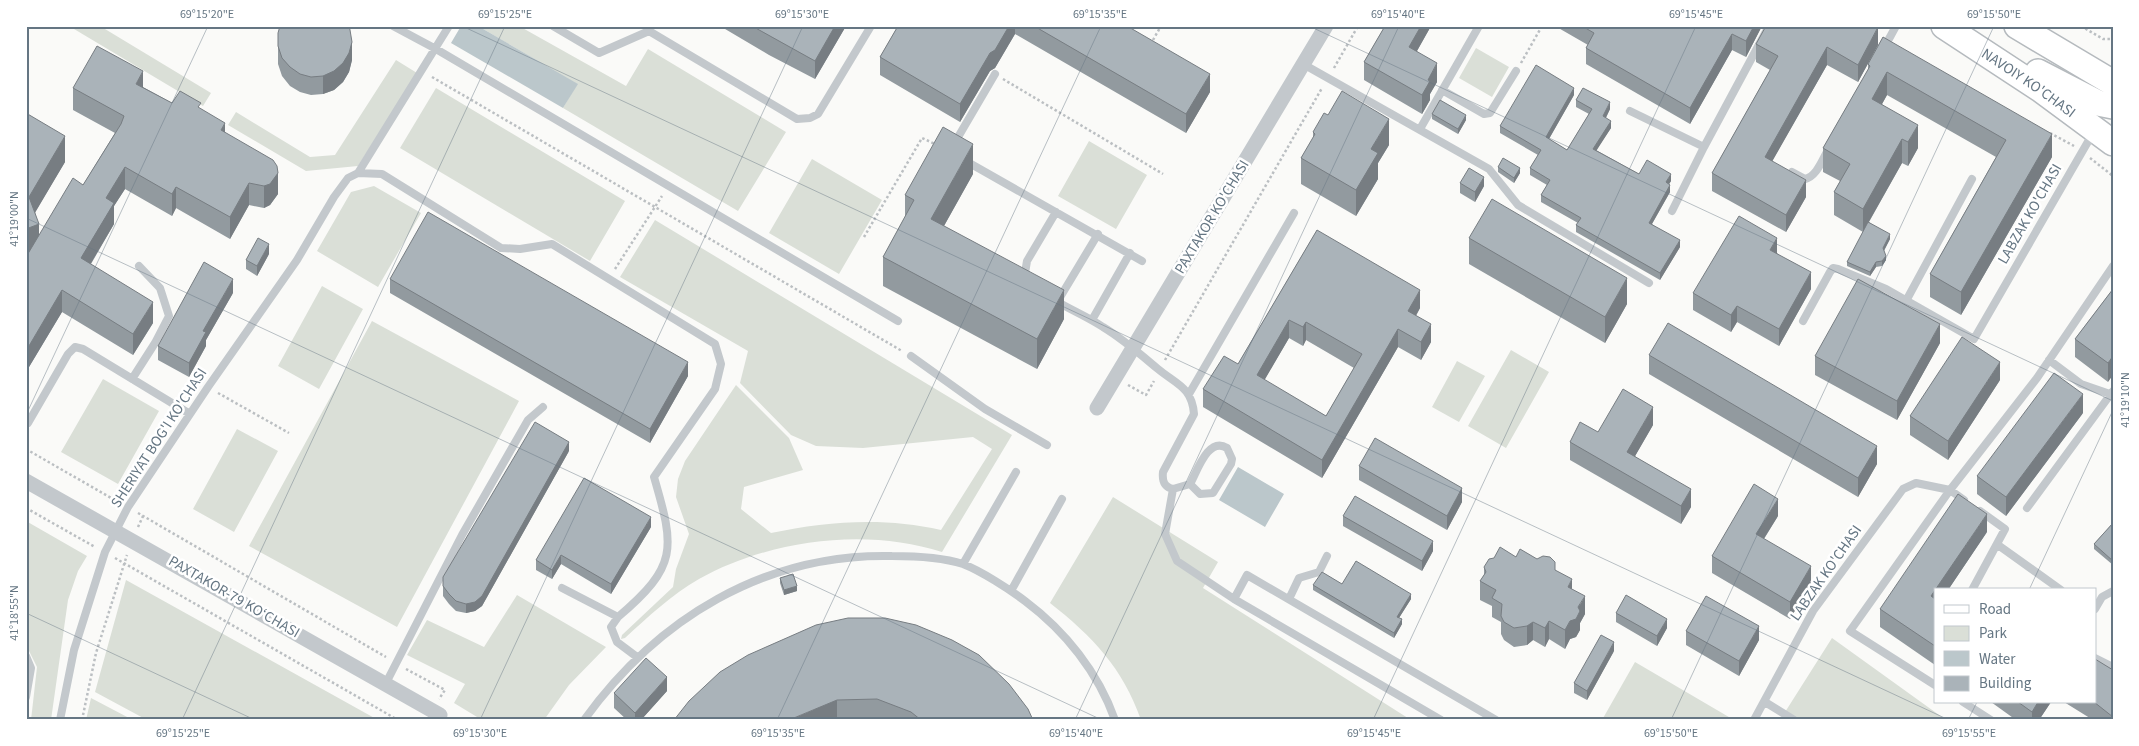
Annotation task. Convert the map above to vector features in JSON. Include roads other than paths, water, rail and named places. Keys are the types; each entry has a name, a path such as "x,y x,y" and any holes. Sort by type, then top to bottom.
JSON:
{"main road":[{"name":"NAVOIY KO'CHASI","path":"1944,26 2040,89 2104,136"},
{"name":"NAVOIY KO'CHASI","path":"1952,26 2098,104 2113,106"},
{"path":"2018,26 2113,83"},
{"path":"2076,60 2113,61"}],"street":[{"name":"PAXTAKOR KO'CHASI","path":"1097,408 1326,26"},
{"name":"PAXTAKOR-79 KO‘CHASI","path":"26,480 440,715"}],"lane":[{"path":"394,26 898,321"},
{"path":"436,49 449,26"},
{"path":"553,26 599,54 649,31 797,119 810,118 818,114 871,26"},
{"path":"1420,129 1479,26"},
{"path":"1672,211 1769,26"},
{"path":"1878,58 1896,26"},
{"name":"SHERIYAT BOG'I KO'CHASI","path":"60,720 74,650 105,552 128,507 208,387 297,260 334,196 348,178 358,173 436,49"},
{"path":"1303,64 1489,169 1518,205 1649,283"},
{"path":"1442,90 1484,114 1490,113 1516,71"},
{"path":"949,152 995,74"},
{"path":"1630,111 1704,147"},
{"name":"LABZAK KO'CHASI","path":"1906,301 1974,338 2082,151 2104,136"},
{"path":"1786,169 1805,179 1810,178 1833,141"},
{"path":"957,156 1098,234 1142,261"},
{"path":"358,173 382,174 500,248 520,249 552,244 715,344 721,364 715,388 654,477 666,517 669,542 664,567 641,598 618,617 611,627 617,642 637,657"},
{"path":"1804,321 1833,268 1886,290 1906,301 1972,179"},
{"path":"1032,284 1025,274 1027,261 1056,212"},
{"path":"1189,394 1294,212"},
{"path":"1098,234 1055,300 1092,320 1134,348 1159,370 1183,386 1189,394 1193,403 1194,414 1163,472 1163,482 1166,486 1173,489 1190,484 1211,448 1221,445 1227,448 1232,459 1216,491 1208,495 1200,494 1190,484"},
{"path":"1092,320 1130,253"},
{"path":"132,379 155,343 169,316 160,288 139,266"},
{"path":"1934,684 1850,631 1950,490 2049,360 2113,266"},
{"path":"28,423 68,354 75,347 83,349 190,414"},
{"path":"911,356 986,409 1047,445"},
{"path":"2027,508 2112,394 2081,384 2049,360"},
{"path":"386,684 462,535 528,420 543,407"},
{"path":"963,564 1016,472"},
{"name":"LABZAK KO'CHASI","path":"1754,720 1813,611 1903,489 1916,484 1950,490"},
{"path":"1173,489 1165,534 1177,561 1234,599 1441,720"},
{"path":"1950,490 2005,529 1973,588"},
{"path":"1011,591 1062,499"},
{"path":"1998,545 2058,588"},
{"path":"584,720 606,690 637,657 672,629 708,605 749,584 792,567 834,558 877,555 921,557 963,564 1011,591 1037,610 1062,634 1083,659 1100,686 1115,720"},
{"path":"1289,599 1300,578 1318,572 1326,556"},
{"path":"1234,599 1247,575 1496,720"},
{"path":"562,588 618,617"},
{"path":"2096,608 2102,597 2113,592"},
{"path":"26,656 31,668 26,697"},
{"path":"2096,658 2113,667"},
{"path":"1765,702 1794,720"},
{"path":"1966,704 1991,720"}],"water":[{"path":"461,26 478,26 578,84 563,108 451,43"},
{"path":"1238,467 1284,494 1265,527 1219,500"}]}
